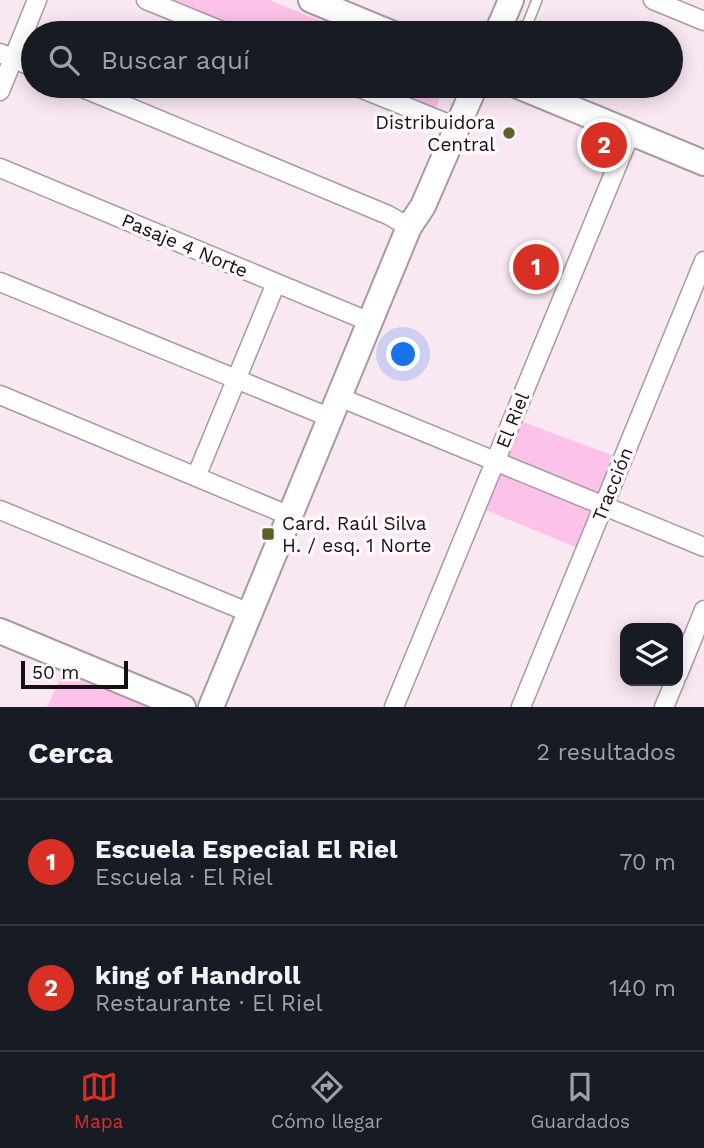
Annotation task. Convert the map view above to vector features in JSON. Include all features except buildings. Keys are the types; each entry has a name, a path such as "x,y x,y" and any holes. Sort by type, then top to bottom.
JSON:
{"street":[{"path":"26,21 37,0"},
{"path":"146,0 198,21"},
{"path":"311,0 362,21"},
{"path":"493,21 495,0"},
{"path":"499,21 511,0"},
{"path":"653,0 704,21"},
{"path":"0,91 7,56 21,30"},
{"path":"107,98 388,215 410,227"},
{"path":"385,98 444,122"},
{"path":"410,227 414,194 454,98"},
{"path":"212,707 410,227 423,206 470,98"},
{"path":"547,98 704,163"},
{"name":"El Riel","path":"394,707 631,132"},
{"name":"Pasaje 4 Norte","path":"0,168 370,322"},
{"name":"Tracción","path":"521,707 704,261"},
{"path":"0,282 236,379 335,407 495,461 704,547"},
{"path":"196,477 276,283"},
{"path":"0,395 290,516"},
{"path":"0,510 250,613"},
{"path":"683,662 704,610"},
{"path":"0,631 183,707"},
{"path":"664,707 673,686"}],"lane":[{"path":"529,21 537,0"}],"shaded area":[{"path":"163,0 269,0 321,21 214,21"},
{"path":"400,98 440,98 434,112"},
{"path":"520,421 617,457 580,549 483,509"},
{"path":"67,663 170,707 47,707"}],"place":[{"name":"Distribuidora Central","path":"509,133"},
{"name":"king of Handroll","path":"604,145"},
{"name":"Escuela Especial El Riel","path":"536,267"},
{"name":"Card. Raúl Silva H. / esq. 1 Norte","path":"268,534"}]}
